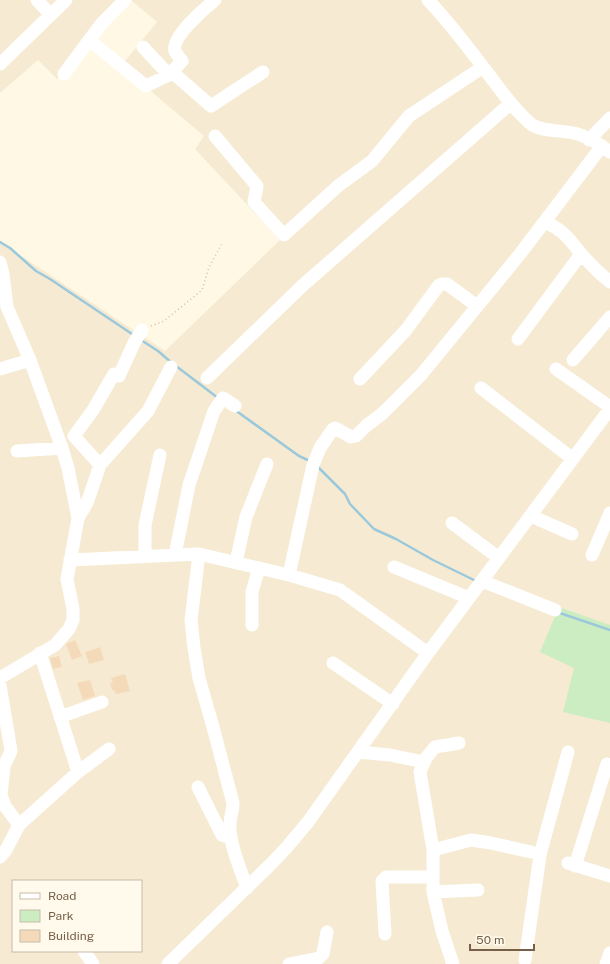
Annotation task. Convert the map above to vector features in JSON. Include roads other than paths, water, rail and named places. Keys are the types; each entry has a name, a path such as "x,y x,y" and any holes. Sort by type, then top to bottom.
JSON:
{"street":[{"path":"37,0 51,15"},
{"path":"0,64 66,0"},
{"path":"64,74 102,23 125,0"},
{"path":"89,40 146,86 170,74 182,61 175,51 175,44 179,36 200,4 215,0"},
{"path":"289,575 314,463 320,448 333,429 338,429 351,438 354,438 366,426 383,413 421,375 606,149 579,134 553,129 542,129 532,125 510,104 433,2"},
{"path":"143,46 170,74 211,106 263,72"},
{"path":"215,136 257,186 254,202 284,235 338,186 372,161 409,116 483,67"},
{"path":"207,378 302,286 510,104"},
{"path":"590,140 610,118"},
{"path":"545,222 555,226 568,236 581,254 610,282"},
{"path":"518,339 581,254"},
{"path":"0,262 7,307 30,360 62,448 68,468 78,518"},
{"path":"360,379 406,330 439,285 447,284 477,306"},
{"path":"573,360 610,317"},
{"path":"100,465 74,436 93,410 114,374 119,376 139,335"},
{"path":"0,369 30,360"},
{"path":"0,678 55,645 69,629 73,620 73,609 68,579 78,518 87,504 100,465 148,411 171,367"},
{"path":"168,964 247,888 287,847 308,822 428,653 608,414 556,369"},
{"path":"481,388 573,459"},
{"path":"175,555 189,485 214,412 224,398 235,406"},
{"path":"17,451 62,448"},
{"path":"145,556 145,525 160,455"},
{"path":"236,562 246,516 267,464"},
{"path":"592,555 610,513"},
{"path":"531,516 572,534"},
{"path":"452,523 499,558"},
{"path":"199,554 191,620 194,648 199,678 233,803 233,811 229,827 231,838 237,861 247,888"},
{"path":"70,560 199,554 289,575 340,590 428,653"},
{"path":"394,567 469,598"},
{"path":"252,625 252,592 259,568"},
{"path":"482,582 555,610"},
{"path":"40,653 78,772"},
{"path":"333,663 392,704"},
{"path":"0,685 11,751 4,766 1,795 5,806 19,825"},
{"path":"60,717 102,702"},
{"path":"453,964 442,931 433,892 433,850 420,772 426,758 435,747 459,743"},
{"path":"0,857 6,850 19,825 78,772 109,749"},
{"path":"358,752 390,755 424,762"},
{"path":"525,960 540,856 568,752"},
{"path":"607,764 571,864 610,876"},
{"path":"198,787 222,835 231,838"},
{"path":"433,850 471,840 531,852"},
{"path":"384,934 382,881 384,878 433,878"},
{"path":"433,892 478,890"},
{"path":"289,964 319,958 323,954 328,932"},
{"path":"86,952 93,964"},
{"path":"606,964 610,953"}],"waterway":[{"path":"0,242 10,248 36,271 135,336"},
{"path":"141,340 158,351 172,363"},
{"path":"176,366 218,398"},
{"path":"235,410 299,456 310,461"},
{"path":"317,466 345,494 350,504 374,529 476,581"},
{"path":"557,612 610,630"}]}
